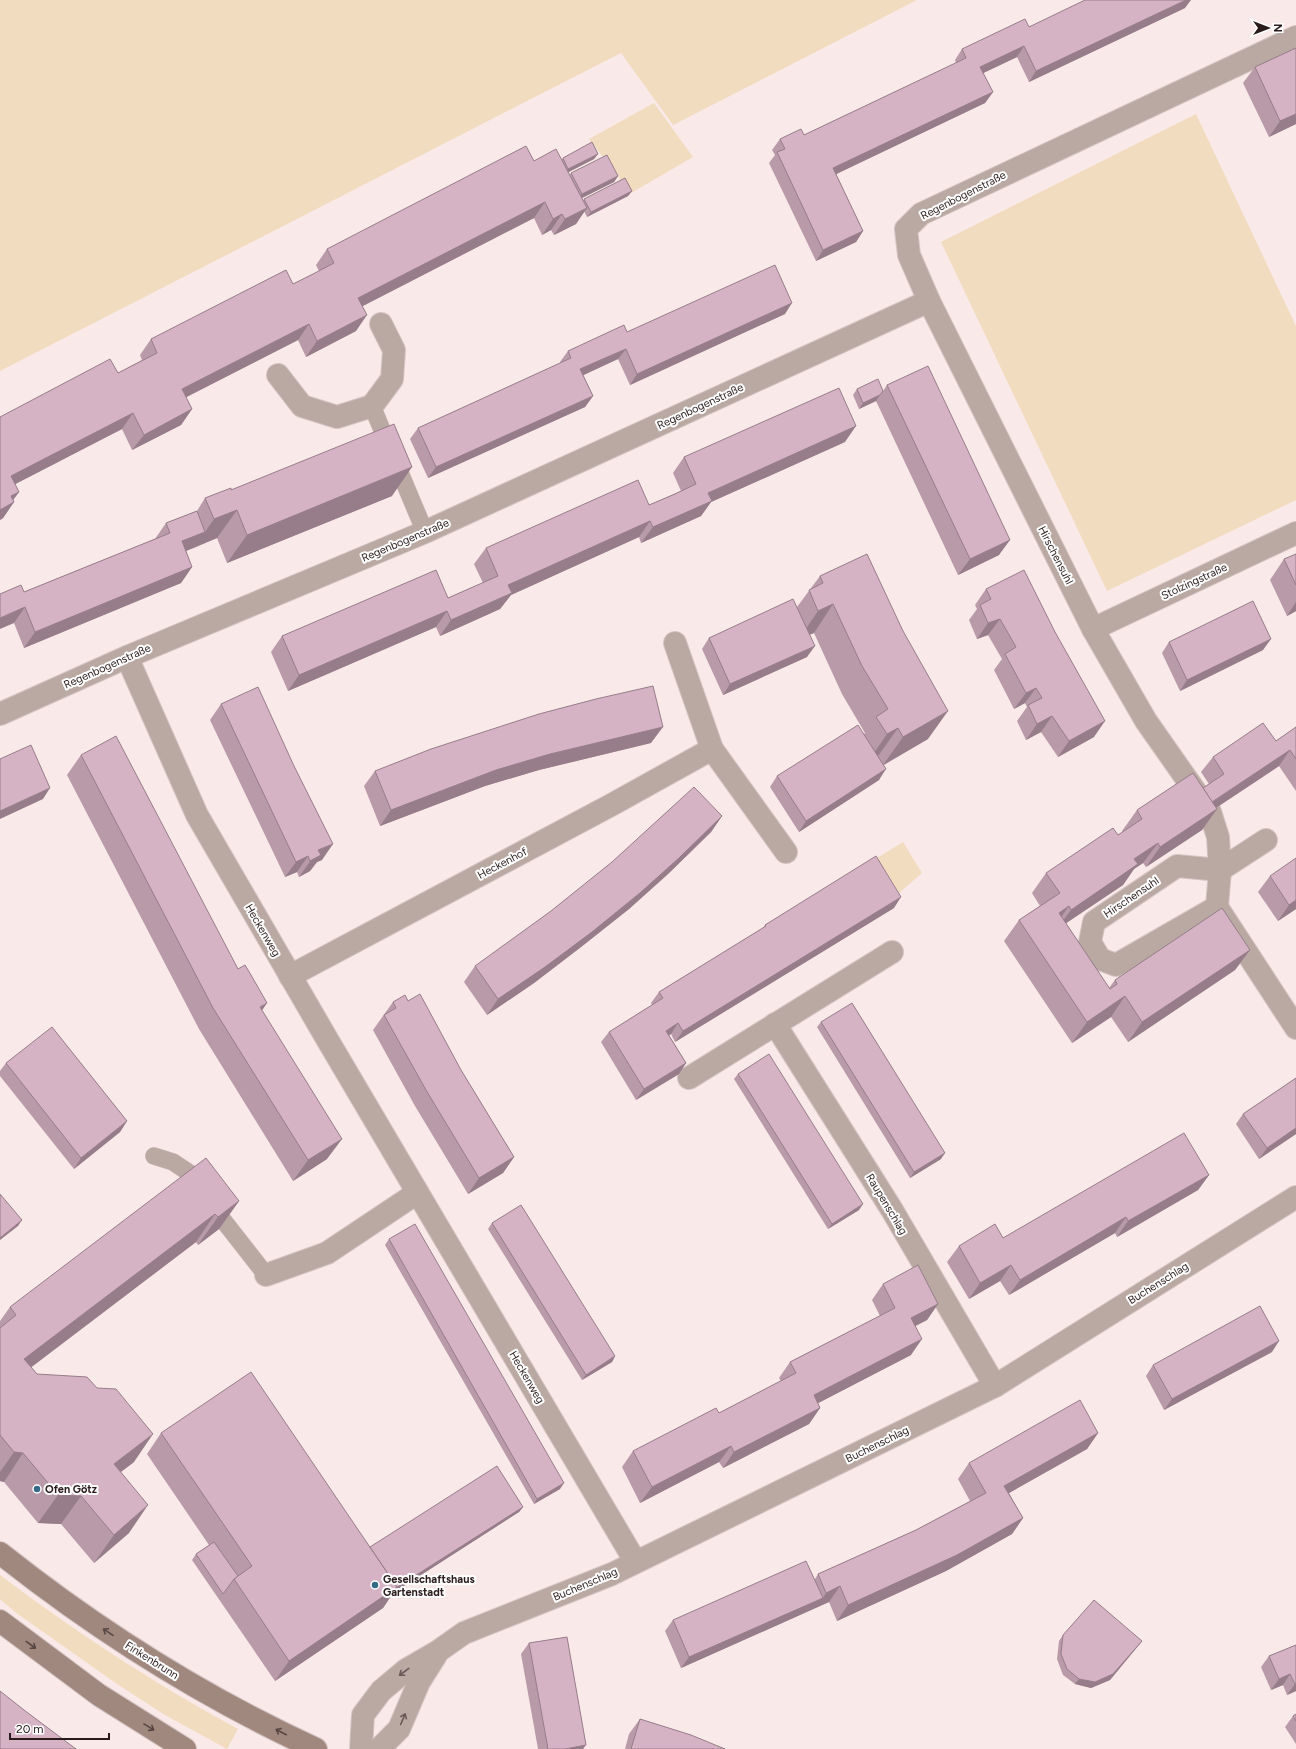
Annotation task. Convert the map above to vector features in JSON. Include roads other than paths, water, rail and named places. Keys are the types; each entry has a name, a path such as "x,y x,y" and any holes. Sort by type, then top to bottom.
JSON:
{"main road":[{"name":"Finkenbrunn","path":"0,1553 78,1612 149,1659 221,1702 316,1749"},
{"path":"0,1621 99,1695 185,1749"}],"street":[{"name":"Regenbogenstraße","path":"0,714 127,657 425,532 929,301 909,256 906,229 921,214 1296,37"},
{"name":"Hirschensuhl","path":"929,301 1093,629 1146,721 1205,805 1218,837 1220,870 1217,907 1116,965 1100,959 1090,942 1094,922 1177,866 1220,870"},
{"path":"278,375 302,406 337,417 372,406 392,379 394,350 381,324"},
{"name":"Stolzingstraße","path":"1093,629 1296,533"},
{"path":"675,643 712,749 786,852"},
{"name":"Heckenweg","path":"127,657 197,815 417,1193 635,1561"},
{"name":"Heckenhof","path":"290,976 613,804 712,749"},
{"path":"1220,870 1266,840"},
{"path":"1217,907 1296,1028"},
{"path":"689,1078 892,952"},
{"name":"Raupenschlag","path":"775,1024 892,1210 995,1386"},
{"path":"266,1275 327,1252 417,1193"},
{"name":"Buchenschlag","path":"361,1749 363,1715 381,1691 406,1670 437,1652 464,1633 612,1574 635,1561 995,1386 1296,1197"},
{"name":"Buchenschlag","path":"380,1749 399,1729 419,1682 437,1652"}],"lane":[{"path":"372,406 425,532"},
{"path":"154,1156 173,1162 194,1176 223,1220 266,1275"}],"place":[{"name":"Ofen Götz","path":"37,1489"},
{"name":"Gesellschaftshaus Gartenstadt","path":"375,1585"}]}
